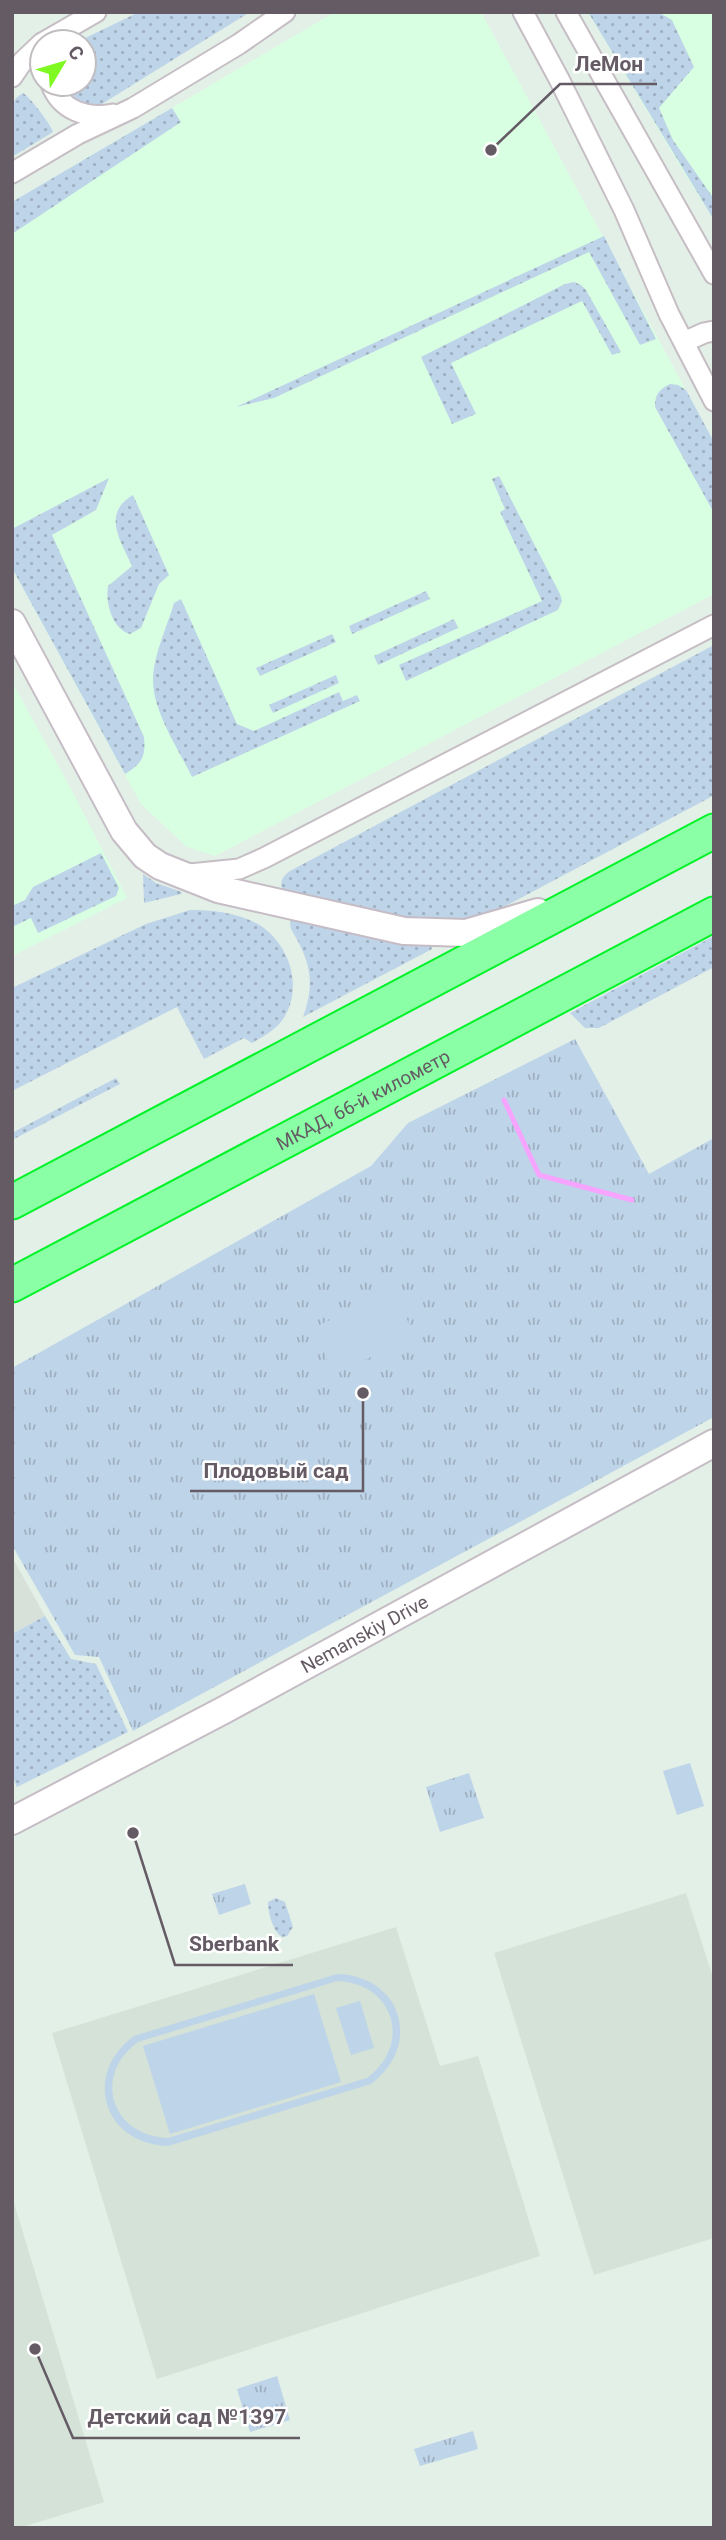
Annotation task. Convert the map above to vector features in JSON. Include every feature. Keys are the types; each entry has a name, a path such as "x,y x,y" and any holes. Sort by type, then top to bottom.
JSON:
{"highway":[{"path":"12,1202 714,831"},
{"name":"МКАД, 66-й километр","path":"12,1285 714,914"}],"street":[{"path":"264,27 285,12"},
{"path":"12,173 78,134 133,108 291,12"},
{"path":"523,12 624,210 713,399"},
{"path":"566,12 714,274"},
{"path":"75,28 91,15"},
{"path":"69,28 91,15"},
{"path":"12,77 28,56"},
{"path":"60,98 65,105 82,114 102,116 133,108"},
{"path":"684,342 714,331"},
{"path":"713,399 710,385 714,370"},
{"path":"12,623 124,831 145,856 176,874 218,889 404,931 432,933 466,933 506,923 565,903 628,877"},
{"path":"176,874 208,874 239,869 264,858 714,625"},
{"name":"Nemanskiy Drive","path":"12,1821 224,1710 714,1443"}],"shaded area":[{"path":"335,12 481,12 714,442 714,594 215,856 187,847 141,804 12,568 12,202"},
{"path":"588,12 714,12 714,220 683,171"},
{"path":"12,682 127,898 12,956"},
{"path":"12,1557 45,1616 12,1634"},
{"path":"686,1893 714,1981 714,2238 594,2275 494,1953"},
{"path":"396,1927 440,2066 478,2056 540,2256 157,2379 52,2033"},
{"path":"12,2196 104,2502 19,2528 12,2528"}],"green space":[{"path":"139,12 250,12 97,107 84,105 72,98 98,98 98,32"},
{"path":"588,12 658,12 672,20 694,67 659,108 673,140 714,199 714,220"},
{"path":"23,93 40,111 53,132 12,157 12,105"},
{"path":"172,108 181,122 12,234 12,202"},
{"path":"604,236 656,339 640,345 589,252 274,398 236,407"},
{"path":"574,282 586,290 621,352 612,355 582,301 451,363 476,414 452,424 421,357 565,284"},
{"path":"670,384 686,390 714,442 714,513 655,407 658,393"},
{"path":"499,476 560,594 562,601 558,610 406,681 399,665 542,601 500,512 505,509 492,479"},
{"path":"109,478 96,510 52,535 144,737 142,759 125,774 12,568 12,529"},
{"path":"133,495 169,575 159,584 141,628 130,634 114,621 107,592 108,586 132,566 119,538 116,519 123,502"},
{"path":"426,591 430,599 352,634 349,626"},
{"path":"181,599 237,724 254,731 339,692 343,701 357,695 360,701 192,777 162,718 153,681 158,652 174,603"},
{"path":"454,619 458,628 378,665 374,656"},
{"path":"332,634 336,642 260,676 256,668"},
{"path":"714,645 714,795 709,798 481,919 432,929 283,892 282,880 290,871"},
{"path":"336,675 339,683 273,713 269,705"},
{"path":"101,853 119,888 116,896 38,933 31,918 12,927 12,906 25,900 33,887"},
{"path":"143,874 156,883 182,892 144,903"},
{"path":"190,910 218,912 247,919 264,928 281,946 291,968 293,992 279,1025 252,1043 244,1038 204,1059 177,1007 12,1091 12,988 146,924"},
{"path":"293,918 431,945 432,949 303,1017 309,993 309,972 303,951 291,929"},
{"path":"714,936 714,967 599,1028 585,1028 570,1013"},
{"path":"575,1039 649,1174 714,1138 714,1417 133,1731 99,1657 75,1655 12,1545 12,1368 371,1166 408,1123"},
{"path":"116,1078 120,1084 12,1140 12,1133"},
{"path":"395,1290 414,1336 334,1375 313,1328"},
{"path":"45,1616 71,1659 96,1664 128,1732 17,1787 12,1775 12,1634"},
{"path":"690,1763 704,1806 677,1815 663,1771"},
{"path":"469,1773 484,1818 440,1832 426,1787"},
{"path":"245,1884 251,1904 219,1915 212,1894"},
{"path":"276,1898 285,1902 293,1927 287,1936 279,1935 270,1917 268,1902"},
{"path":"337,1974 359,1978 377,1987 390,1999 398,2015 400,2033 397,2051 387,2068 371,2084 168,2146 146,2142 128,2133 115,2120 107,2104 105,2087 108,2069 118,2052 134,2036","holes":["337,1981 357,1984 372,1992 384,2004 391,2018 393,2033 390,2049 381,2064 367,2078 168,2138 148,2135 133,2127 121,2115 114,2102 112,2086 115,2071 124,2056 138,2042"]},
{"path":"314,1994 341,2082 170,2134 143,2046"},
{"path":"360,2001 374,2048 351,2055 336,2008"},
{"path":"277,2376 290,2420 250,2432 237,2389"},
{"path":"473,2431 478,2449 420,2466 414,2449"}],"waterway":[{"path":"504,1100 539,1175 632,1200"}],"place":[{"name":"ЛеМон","path":"491,150"},
{"name":"Плодовый сад","path":"363,1393"},
{"name":"Sberbank","path":"133,1833"},
{"name":"Детский сад №1397","path":"35,2349"}]}
